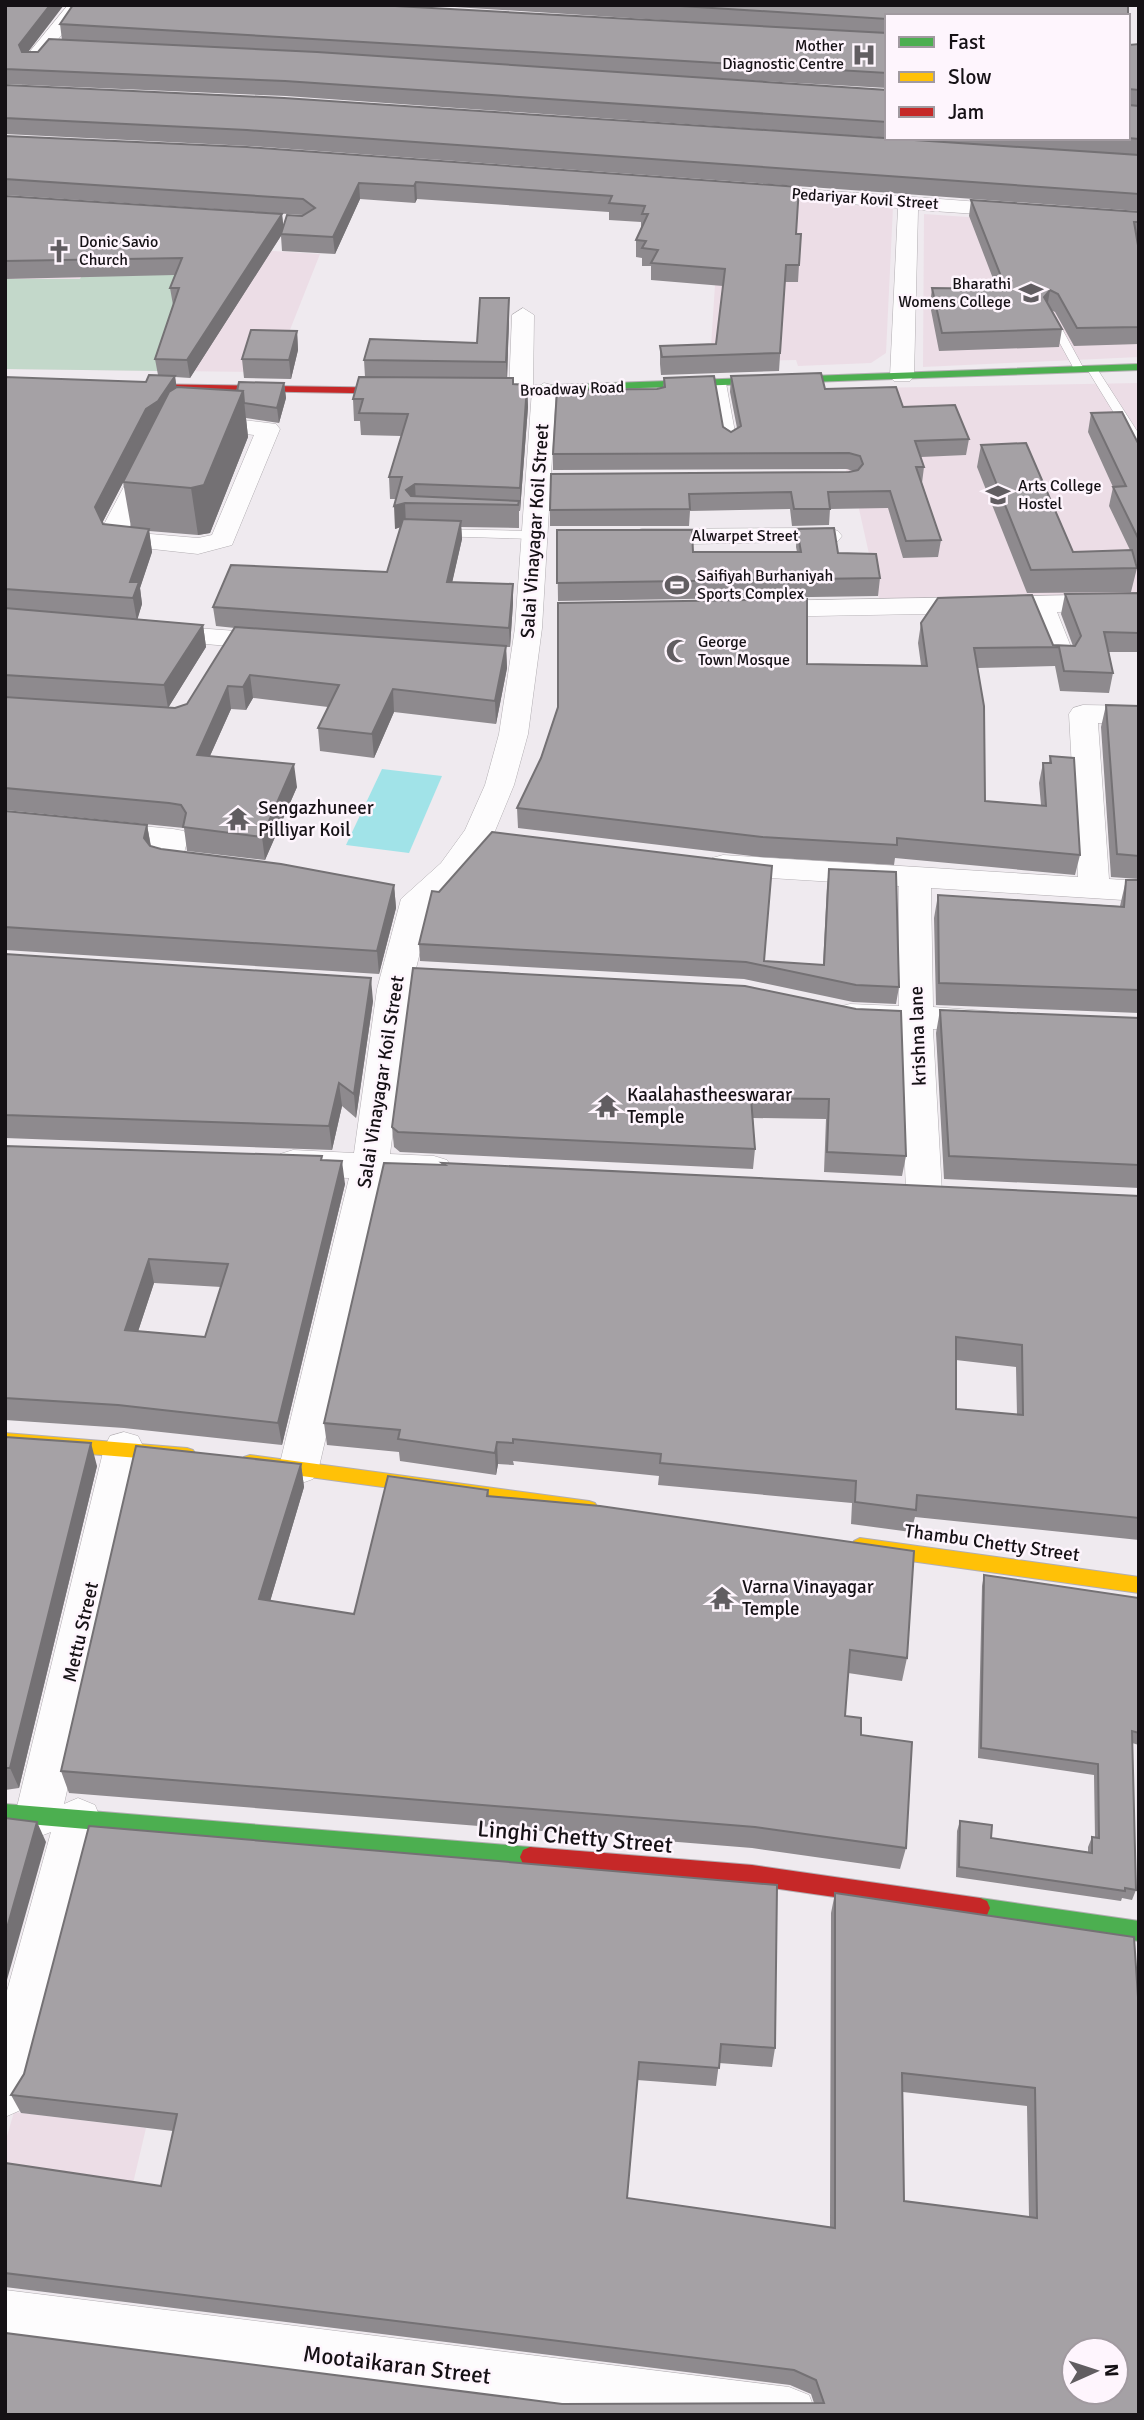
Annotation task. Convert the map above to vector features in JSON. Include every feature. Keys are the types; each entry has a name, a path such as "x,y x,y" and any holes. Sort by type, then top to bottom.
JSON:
{"street":[{"path":"8,89 53,47 77,5"},
{"path":"8,89 32,93"},
{"name":"Pedariyar Kovil Street","path":"731,190 1044,213"},
{"path":"902,376 908,202"},
{"name":"Salai Vinayagar Koil Street","path":"299,1467 370,1166 405,896 433,889 492,837 515,738 511,658 544,612 537,529 553,481 533,390 523,314"},
{"name":"Broadway Road","path":"456,391 1139,367"},
{"path":"126,387 422,391"},
{"path":"186,413 194,388"},
{"path":"158,444 114,530 116,540 198,546 223,540 268,429 222,425 227,388"},
{"name":"Alwarpet Street","path":"615,537 829,536"},
{"path":"725,610 1041,603 1138,604"},
{"path":"1041,603 1061,657"},
{"path":"128,631 222,650 308,644"},
{"path":"1094,889 1083,714 1139,715"},
{"path":"5,822 173,838 166,860 232,869"},
{"path":"693,861 760,870 1139,891"},
{"name":"krishna lane","path":"915,878 916,1018 924,1193"},
{"path":"819,1010 853,1016 1012,1021"},
{"path":"262,1162 467,1171"},
{"path":"5,1440 124,1448 205,1457"},
{"name":"Mettu Street","path":"5,2091 41,1816 124,1448"},
{"path":"232,1460 601,1510"},
{"name":"Thambu Chetty Street","path":"849,1545 1139,1585"},
{"name":"Linghi Chetty Street","path":"41,1816 752,1875 1139,1931"},
{"name":"Mootaikaran Street","path":"5,2317 789,2415"}],"lane":[{"path":"1048,313 1139,444"},
{"path":"720,383 731,443"},
{"path":"419,532 537,529"}],"shaded area":[{"path":"736,196 893,207 886,353 871,363 798,366 796,360 710,362 715,285"},
{"name":"Bharathi Womens College","path":"924,214 1139,229 1139,357 923,367"},
{"path":"5,232 320,254 282,350 256,372 5,369"},
{"name":"Arts College Hostel","path":"1139,383 1139,597 879,599 853,482 848,476 819,389"},
{"path":"14,2112 146,2128 130,2196 5,2179 5,2143"}],"green space":[{"path":"84,272 192,275 173,305 160,371 5,369 5,279 80,279"}],"water":[{"path":"382,769 442,776 409,853 346,845"}],"building":[{"path":"5,5 50,5 19,45 22,52 38,52 49,39 317,52 885,90 885,122 285,81 5,69"},
{"path":"73,5 377,5 885,33 885,73 60,24"},
{"path":"665,5 1128,5 1128,14 885,14 885,19"},
{"path":"1139,44 1139,90 1130,89 1130,45"},
{"path":"5,85 284,98 1139,155 1139,194 247,130 5,118"},
{"path":"1130,105 1139,106 1139,139 1130,138"},
{"path":"5,136 247,147 799,187 796,234 801,234 799,265 786,265 780,353 662,357 660,346 716,344 725,269 651,263 658,250 642,248 646,241 636,240 648,214 642,214 645,206 609,203 612,196 416,182 414,186 359,183 333,237 281,234 287,215 302,216 315,208 303,199 5,179"},
{"path":"5,196 282,214 187,360 155,359 179,288 170,288 182,258 5,261"},
{"path":"971,200 1139,212 1139,222 1134,222 1139,251 1139,327 1077,328 1058,294 1050,290 1044,297 1062,329 942,333 932,288 1006,289"},
{"path":"480,298 509,298 506,362 364,360 370,339 477,343"},
{"path":"251,330 297,331 289,360 242,359"},
{"path":"821,373 825,389 896,387 903,407 955,405 969,439 915,441 924,467 916,467 941,540 906,541 890,491 828,492 830,509 794,509 791,492 689,494 690,509 550,510 551,474 849,472 858,470 863,464 860,456 849,453 553,454 557,390 657,389 665,387 664,378 714,376 723,427 731,432 741,426 731,376"},
{"path":"149,375 175,376 158,401 146,409 95,507 103,524 149,529 130,582 139,582 133,598 5,589 5,377 146,382"},
{"path":"359,377 513,378 513,384 527,385 520,488 415,484 406,490 411,496 519,501 518,505 405,503 394,506 402,477 389,477 408,414 359,413 363,399 353,399"},
{"path":"239,382 284,383 277,408 244,403 243,391 237,391"},
{"path":"177,387 243,391 204,485 191,488 123,482 169,392"},
{"path":"1122,412 1139,445 1139,540 1113,487 1126,486 1091,413"},
{"path":"1026,443 1073,552 1132,550 1137,568 1031,570 981,445"},
{"path":"403,519 461,521 447,582 513,584 509,628 213,607 231,565 387,572"},
{"path":"834,528 838,553 876,554 880,578 557,583 557,530 692,530 693,552 801,552 797,529"},
{"path":"1139,593 1139,633 1104,632 1113,673 1064,671 1059,647 974,648 984,706 985,801 1046,806 1043,763 1051,763 1050,756 1074,758 1080,855 897,838 897,845 762,837 517,808 541,758 558,707 558,603 807,599 807,664 927,666 921,623 938,598 1032,595 1053,645 1075,646 1081,636 1065,594"},
{"path":"5,608 203,625 164,685 5,675"},
{"path":"235,627 506,646 495,701 393,689 372,734 318,728 339,685 250,675 243,687 228,686 197,755 294,764 262,837 183,827 186,813 181,805 5,788 5,697 175,708 187,704"},
{"path":"1106,705 1139,706 1139,856 1117,854"},
{"path":"5,811 147,825 144,838 150,846 161,849 281,864 394,885 377,951 5,927"},
{"path":"492,832 772,866 764,961 824,965 829,869 896,872 899,987 856,985 746,962 419,944 432,891 439,892"},
{"path":"1126,880 1139,880 1139,990 939,983 938,895 1124,907"},
{"path":"5,954 371,978 354,1094 339,1083 329,1126 5,1115"},
{"path":"413,968 745,986 856,1009 901,1011 906,1156 827,1152 829,1099 751,1098 755,1149 398,1132 392,1127"},
{"path":"940,1010 1139,1018 1139,1165 949,1156"},
{"path":"5,1146 322,1156 321,1160 342,1161 278,1423 118,1405 5,1398","holes":["149,1259 228,1264 205,1337 125,1330"]},
{"path":"384,1163 445,1165 442,1163 1139,1196 1139,1518 917,1495 916,1510 855,1502 856,1481 660,1463 661,1454 513,1439 513,1443 497,1442 495,1453 398,1439 400,1430 324,1423","holes":["956,1337 1022,1345 1023,1415 956,1409"]},
{"path":"5,1437 91,1443 10,1768 5,1768"},
{"path":"136,1446 301,1464 259,1599 354,1614 388,1476 488,1490 487,1496 600,1506 914,1551 907,1658 850,1650 845,1716 861,1718 861,1735 912,1742 906,1848 755,1827 61,1771"},
{"path":"984,1575 1139,1598 1139,1733 1132,1731 1136,1890 1125,1888 1125,1891 959,1867 960,1821 992,1825 991,1838 1092,1853 1092,1837 1099,1838 1098,1764 981,1748"},
{"path":"5,1818 37,1822 5,1935"},
{"path":"89,1826 777,1885 775,2048 721,2044 719,2068 639,2062 627,2198 835,2228 835,1893 1134,1937 1139,1997 1139,2415 5,2415 5,2333 562,2404 824,2403 816,2380 794,2370 5,2273 5,2163 161,2186 177,2114 11,2095 24,2074","holes":["902,2073 1035,2088 1037,2218 904,2201"]}],"traffic: fast":[{"path":"476,391 1139,367"},
{"path":"5,1813 530,1857"},
{"path":"980,1908 1139,1931"}],"traffic: slow":[{"path":"5,1440 187,1455"},
{"path":"250,1462 589,1508"},
{"path":"860,1546 1139,1585"}],"traffic: jam":[{"path":"144,387 406,391"},
{"path":"530,1857 752,1875 980,1908"}],"place":[{"name":"Mother Diagnostic Centre","path":"864,55"},
{"name":"Donic Savio Church","path":"59,251"},
{"name":"Bharathi Womens College","path":"1031,293"},
{"name":"Arts College Hostel","path":"998,495"},
{"name":"Saifiyah Burhaniyah Sports Complex","path":"677,585"},
{"name":"George Town Mosque","path":"678,651"},
{"name":"Sengazhuneer Pilliyar Koil","path":"238,819"},
{"name":"Kaalahastheeswarar Temple","path":"607,1106"},
{"name":"Varna Vinayagar Temple","path":"722,1598"}]}
